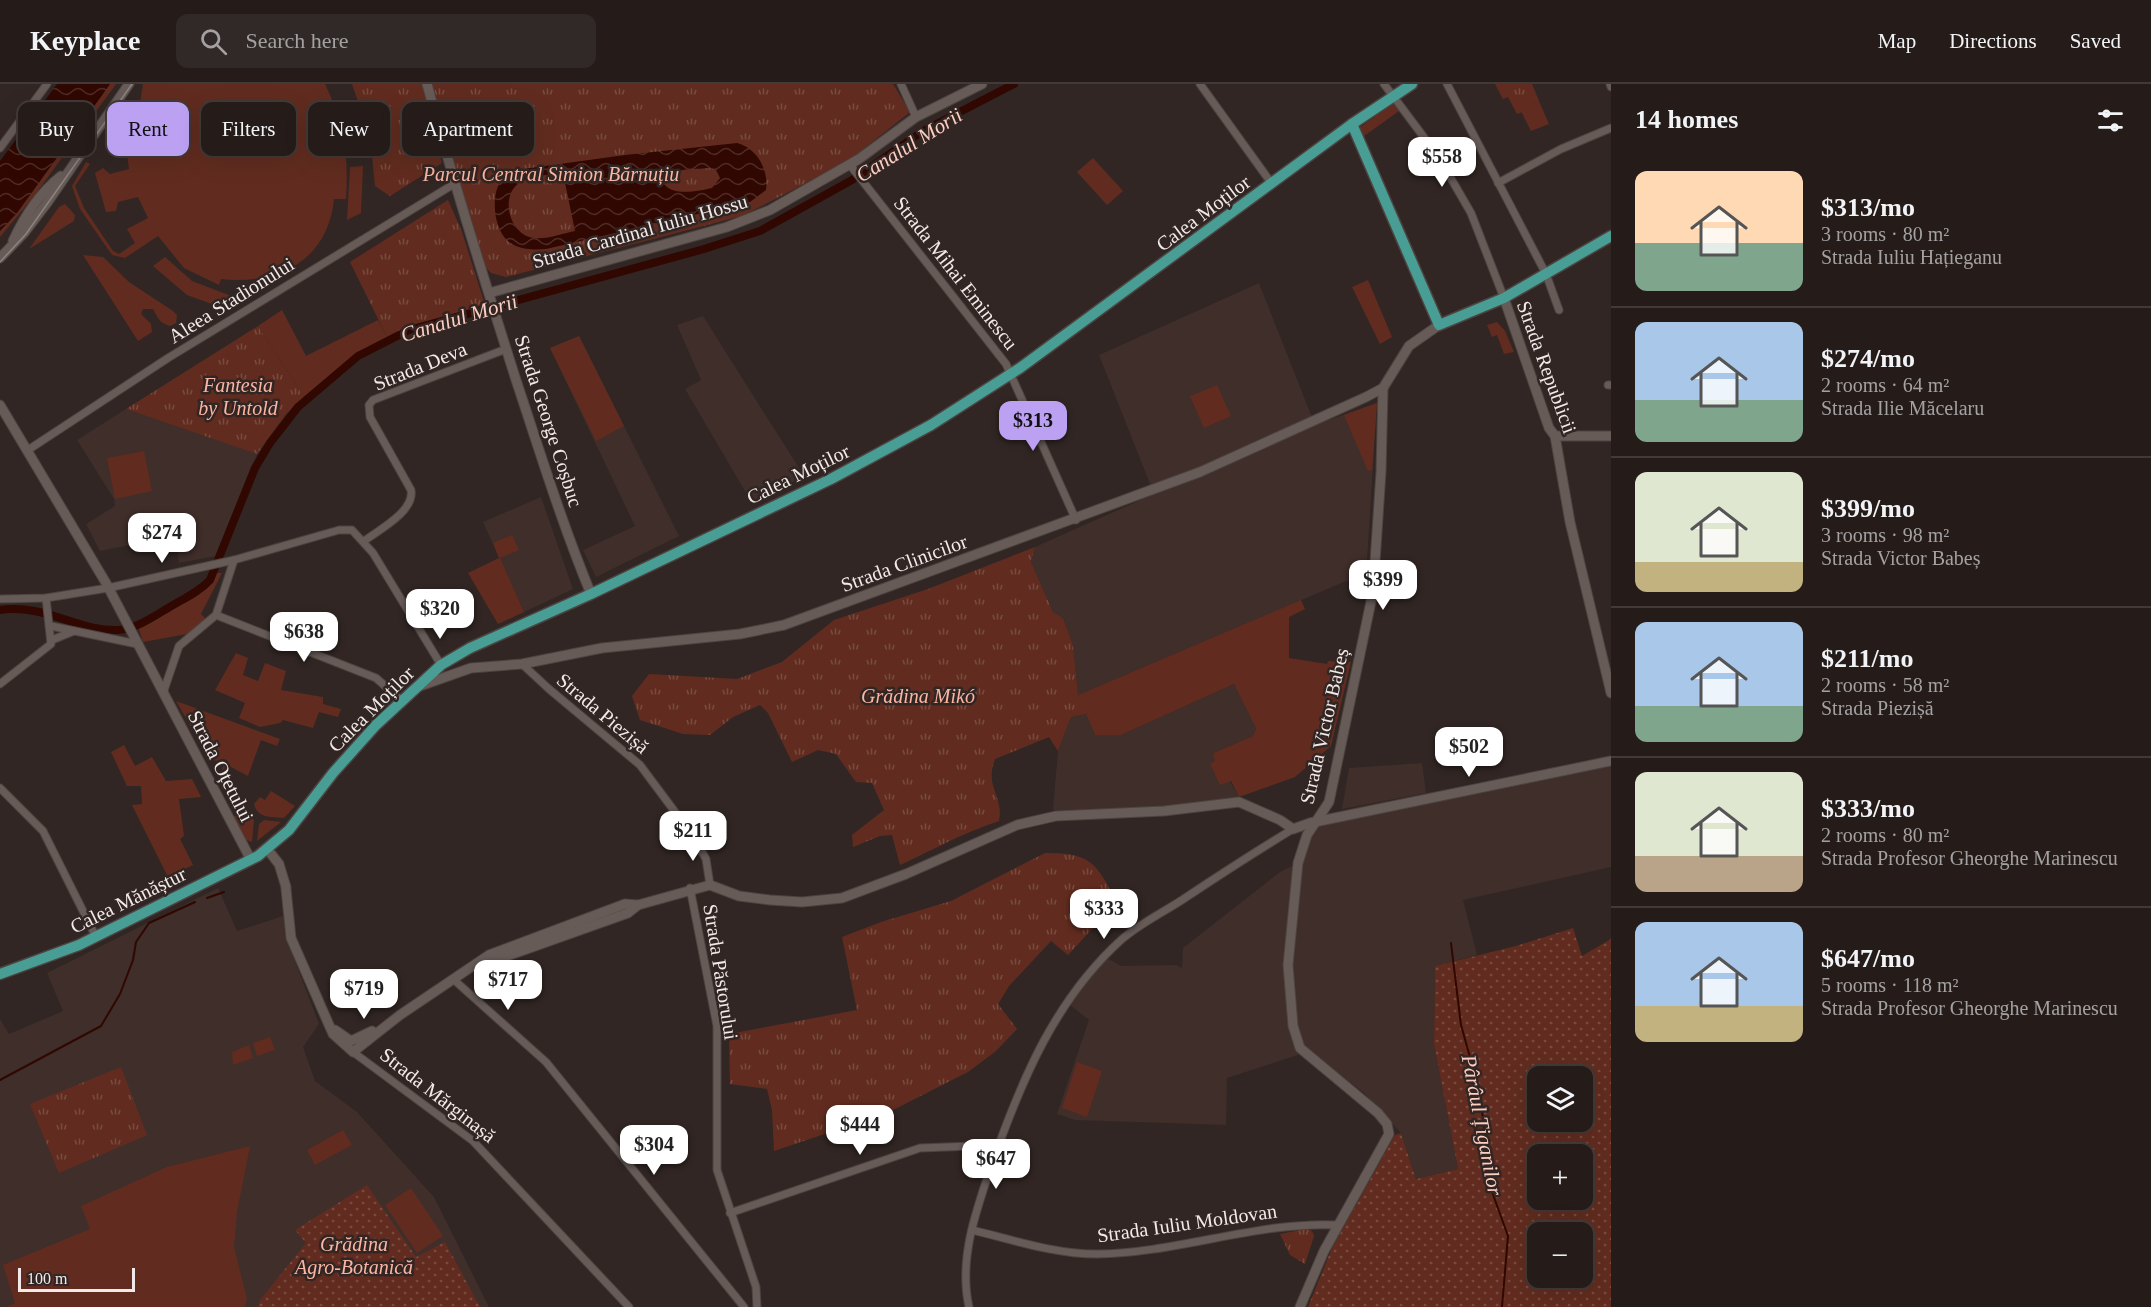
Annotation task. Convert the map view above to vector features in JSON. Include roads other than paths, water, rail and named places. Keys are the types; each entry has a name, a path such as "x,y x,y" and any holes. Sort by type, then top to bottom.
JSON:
{"main road":[{"name":"Calea Moților","path":"268,850 289,830 350,752 401,700 441,665 470,648 591,594 880,453 1012,375 1352,124 1412,84"},
{"path":"1352,124 1439,325 1481,307 1505,302 1546,274 1611,236"},
{"name":"Calea Mănăștur","path":"0,974 96,937 268,850"}],"street":[{"path":"0,148 3,137 47,84"},
{"path":"0,258 10,249 19,229 49,186 70,168 129,84"},
{"name":"Strada George Coșbuc","path":"427,84 454,184 506,349 566,534 591,594"},
{"path":"901,84 916,117"},
{"name":"Strada Cardinal Iuliu Hossu","path":"489,293 745,222 852,168 916,117 982,84"},
{"path":"1200,84 1272,184"},
{"path":"1384,84 1437,156 1471,213 1505,302"},
{"path":"1447,84 1546,274 1558,310"},
{"path":"1498,183 1561,150 1611,128"},
{"name":"Strada Mihai Eminescu","path":"852,168 1001,356 1012,375 1076,520"},
{"name":"Aleea Stadionului","path":"28,450 168,358 454,184"},
{"name":"Strada Republicii","path":"1505,302 1549,428 1556,436 1570,522 1611,693"},
{"path":"1383,387 1409,346 1439,325"},
{"name":"Strada Deva","path":"364,541 408,507 412,498 411,490 370,417 369,405 373,400 506,349"},
{"name":"Strada Clinicilor","path":"415,688 465,669 522,664 602,648 740,634 777,627 1076,520 1200,472 1383,387"},
{"name":"Strada Victor Babeș","path":"1338,1225 1389,1134 1387,1124 1378,1113 1300,1048 1295,1036 1289,990 1290,934 1301,852 1307,835 1318,822 1329,802 1373,592 1382,472 1383,387"},
{"name":"Strada Oțetului","path":"0,405 108,588 250,860"},
{"path":"1556,436 1611,436"},
{"path":"0,599 46,598 108,588 207,567 339,530 356,532 364,541 441,665"},
{"path":"161,690 179,646 216,615 230,561"},
{"path":"0,684 47,649 52,640 46,598"},
{"path":"216,615 376,678 401,700"},
{"path":"50,623 74,631 137,644"},
{"path":"52,640 74,631"},
{"name":"Strada Piezișă","path":"522,664 533,676 640,765 693,836 706,859 710,885"},
{"path":"969,1307 966,1277 972,1230 999,1144 1036,1054 1051,1025 1074,992 1131,932 1293,829 1611,761"},
{"path":"0,788 43,831 96,937"},
{"path":"0,801 7,796"},
{"path":"327,1023 343,1038 351,1041 362,1037 479,963 493,961 628,913 638,905 690,888 710,885 747,897 786,902 842,898 906,874 1017,825 1056,816 1164,811 1239,802 1280,819 1293,829"},
{"name":"Strada Mărginașă","path":"268,850 279,864 286,888 291,938 327,1023 336,1038 472,1141 629,1307"},
{"name":"Strada Păstorului","path":"690,888 717,1026 716,1161 730,1212 756,1287 757,1307"},
{"path":"453,980 546,1062 744,1307"},
{"path":"354,1052 400,1015"},
{"path":"730,1212 921,1148 999,1144"},
{"name":"Strada Iuliu Moldovan","path":"972,1230 1043,1247 1096,1254 1167,1247 1303,1223 1338,1225"},
{"path":"1300,1307 1338,1225"}],"water":[{"path":"57,84 110,84 95,105 95,102 44,102"},
{"path":"18,137 18,156 58,156 17,213 0,231 0,161"},
{"path":"737,143 750,150 760,161 766,175 766,190 750,202 546,249 522,248 513,245 504,237 497,222 495,204 498,187 507,174 516,170","holes":["709,168 716,170 720,178 712,188 680,192 665,185 670,175 676,172","563,173 575,231 544,238 525,235 513,222 510,213 510,195 522,181"]}],"waterway":[{"name":"Canalul Morii","path":"0,610 32,610 89,627 104,629 125,629 144,622 196,592 210,580 255,468 270,443 298,407 358,356 409,330 704,249 760,231 852,180 923,131 1014,84"},
{"path":"207,898 224,892"},
{"path":"0,1080 101,1026 120,994 133,960 136,942 149,923 195,902"},
{"name":"Pârâul Țiganilor","path":"1451,943 1461,1025 1480,1093 1491,1189 1508,1236 1502,1307"}],"tram line":[{"path":"0,262 26,234 132,84"}],"park label":[{"name":"Parcul Central Simion Bărnuțiu","path":"551,174"},
{"name":"Fantesia by Untold","path":"238,396"},
{"name":"Grădina Mikó","path":"918,696"},
{"name":"Grădina Agro-Botanică","path":"354,1256"}]}
